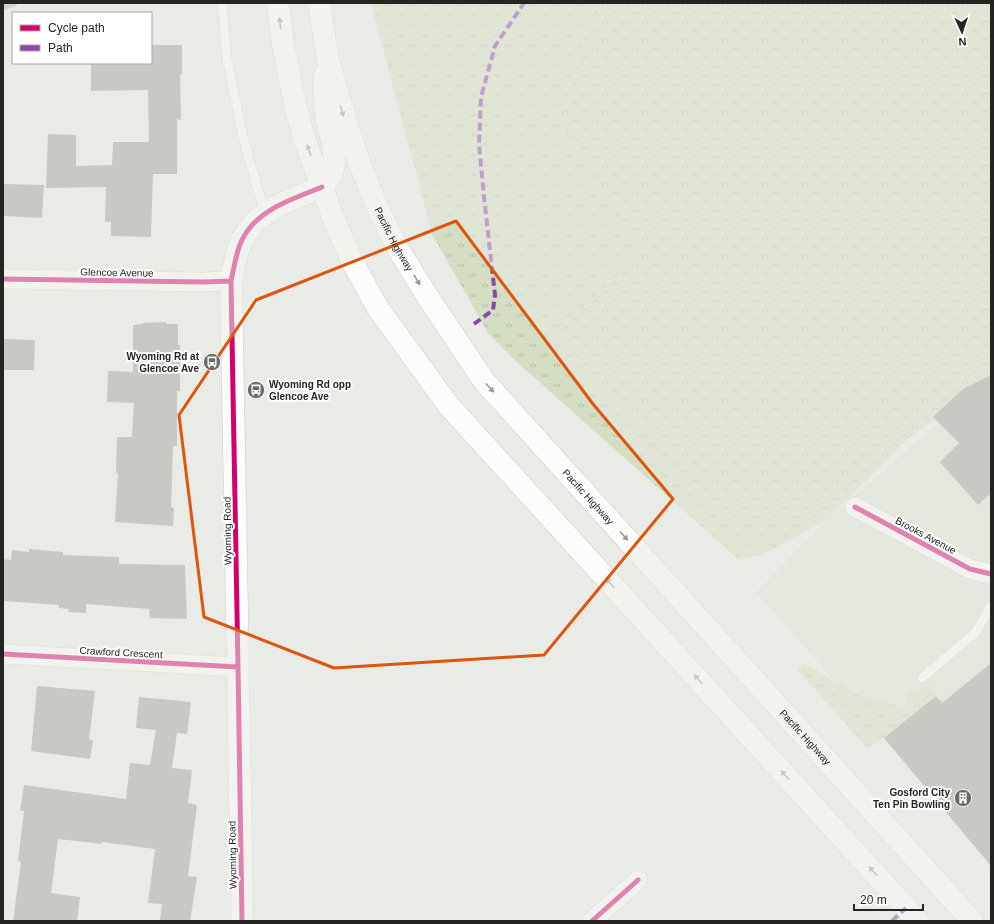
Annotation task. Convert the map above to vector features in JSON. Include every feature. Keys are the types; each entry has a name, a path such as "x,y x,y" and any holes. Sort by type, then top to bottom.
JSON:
{"main road":[{"path":"278,3 283,44 296,109 305,141 336,225 353,263 378,307 450,406 918,921"},
{"name":"Pacific Highway","path":"319,3 328,60 354,151 375,202 396,245 427,296 484,381 972,921"},
{"path":"322,187 328,181 334,166 334,144 327,120 324,93 328,60"},
{"name":"Wyoming Road","path":"242,921 231,281 242,238 251,226 265,214 280,205 322,187"}],"street":[{"name":"Glencoe Avenue","path":"3,279 203,282 231,281"},
{"name":"Brooks Avenue","path":"855,507 970,569 991,574"},
{"name":"Crawford Crescent","path":"3,654 238,667"},
{"path":"592,921 638,880"}],"lane":[{"path":"222,3 227,59 243,137 265,214"},
{"path":"922,678 976,632 991,606"}],"highlighted area":[{"path":"456,221 593,404 673,499 544,655 334,668 204,617 179,415 256,300"}],"shaded area":[{"path":"991,377 991,859 756,592 828,519"}],"green space":[{"path":"371,3 597,3 557,118 643,250 560,331 730,519 828,519 762,555 738,559 519,364 488,333 432,234"},
{"path":"597,3 991,3 991,376 908,439 828,519 730,520 589,379 560,331 643,250 557,118"},
{"path":"804,663 856,694 906,709 908,690 918,690 927,684 936,696 884,738 867,748 797,669"}],"building":[{"path":"152,45 182,45 182,75 180,75 181,120 177,119 177,174 153,174 151,237 111,236 111,222 105,222 106,187 46,188 48,134 76,135 76,166 112,165 113,142 149,142 148,90 91,91 91,64 152,64"},
{"path":"3,184 44,185 42,218 3,216"},
{"path":"166,322 166,324 178,324 178,345 180,345 180,391 177,391 177,446 173,446 171,507 174,508 173,526 115,522 118,473 116,473 117,437 132,437 134,403 107,402 108,371 133,372 133,325"},
{"path":"3,339 35,340 34,370 3,370"},
{"path":"991,375 991,493 978,505 940,462 959,443 933,417 963,389"},
{"path":"29,549 63,552 63,555 119,557 119,564 185,565 187,619 150,618 149,609 86,604 86,613 68,612 69,609 59,608 59,605 3,601 3,559 11,560 12,550 29,552"},
{"name":"Gosford City Ten Pin Bowling","path":"991,663 991,866 884,738 936,696 942,703"},
{"path":"37,686 95,691 89,740 93,740 90,759 31,751"},
{"path":"139,697 191,702 187,734 177,733 172,768 192,770 188,803 197,805 188,876 197,877 190,921 160,921 162,904 148,903 155,849 102,842 102,844 58,839 51,893 80,897 77,921 13,921 21,862 18,861 24,811 20,811 24,785 126,799 130,763 150,765 156,730 136,728"}],"waterway":[{"path":"3,7 14,3"}],"marked path":[{"path":"474,324 493,310 495,295 479,144 481,97 495,46 524,3"},
{"path":"892,921 906,908"}],"cycle path":[{"path":"242,921 231,281 242,240 257,220 277,206 322,187"},
{"path":"3,279 203,282 231,281"},
{"path":"855,507 970,569 991,574"},
{"path":"3,654 238,667"},
{"path":"592,921 638,880"}],"place":[{"name":"Wyoming Rd at Glencoe Ave","path":"212,362"},
{"name":"Wyoming Rd opp Glencoe Ave","path":"256,390"},
{"name":"Gosford City Ten Pin Bowling","path":"963,798"}]}
